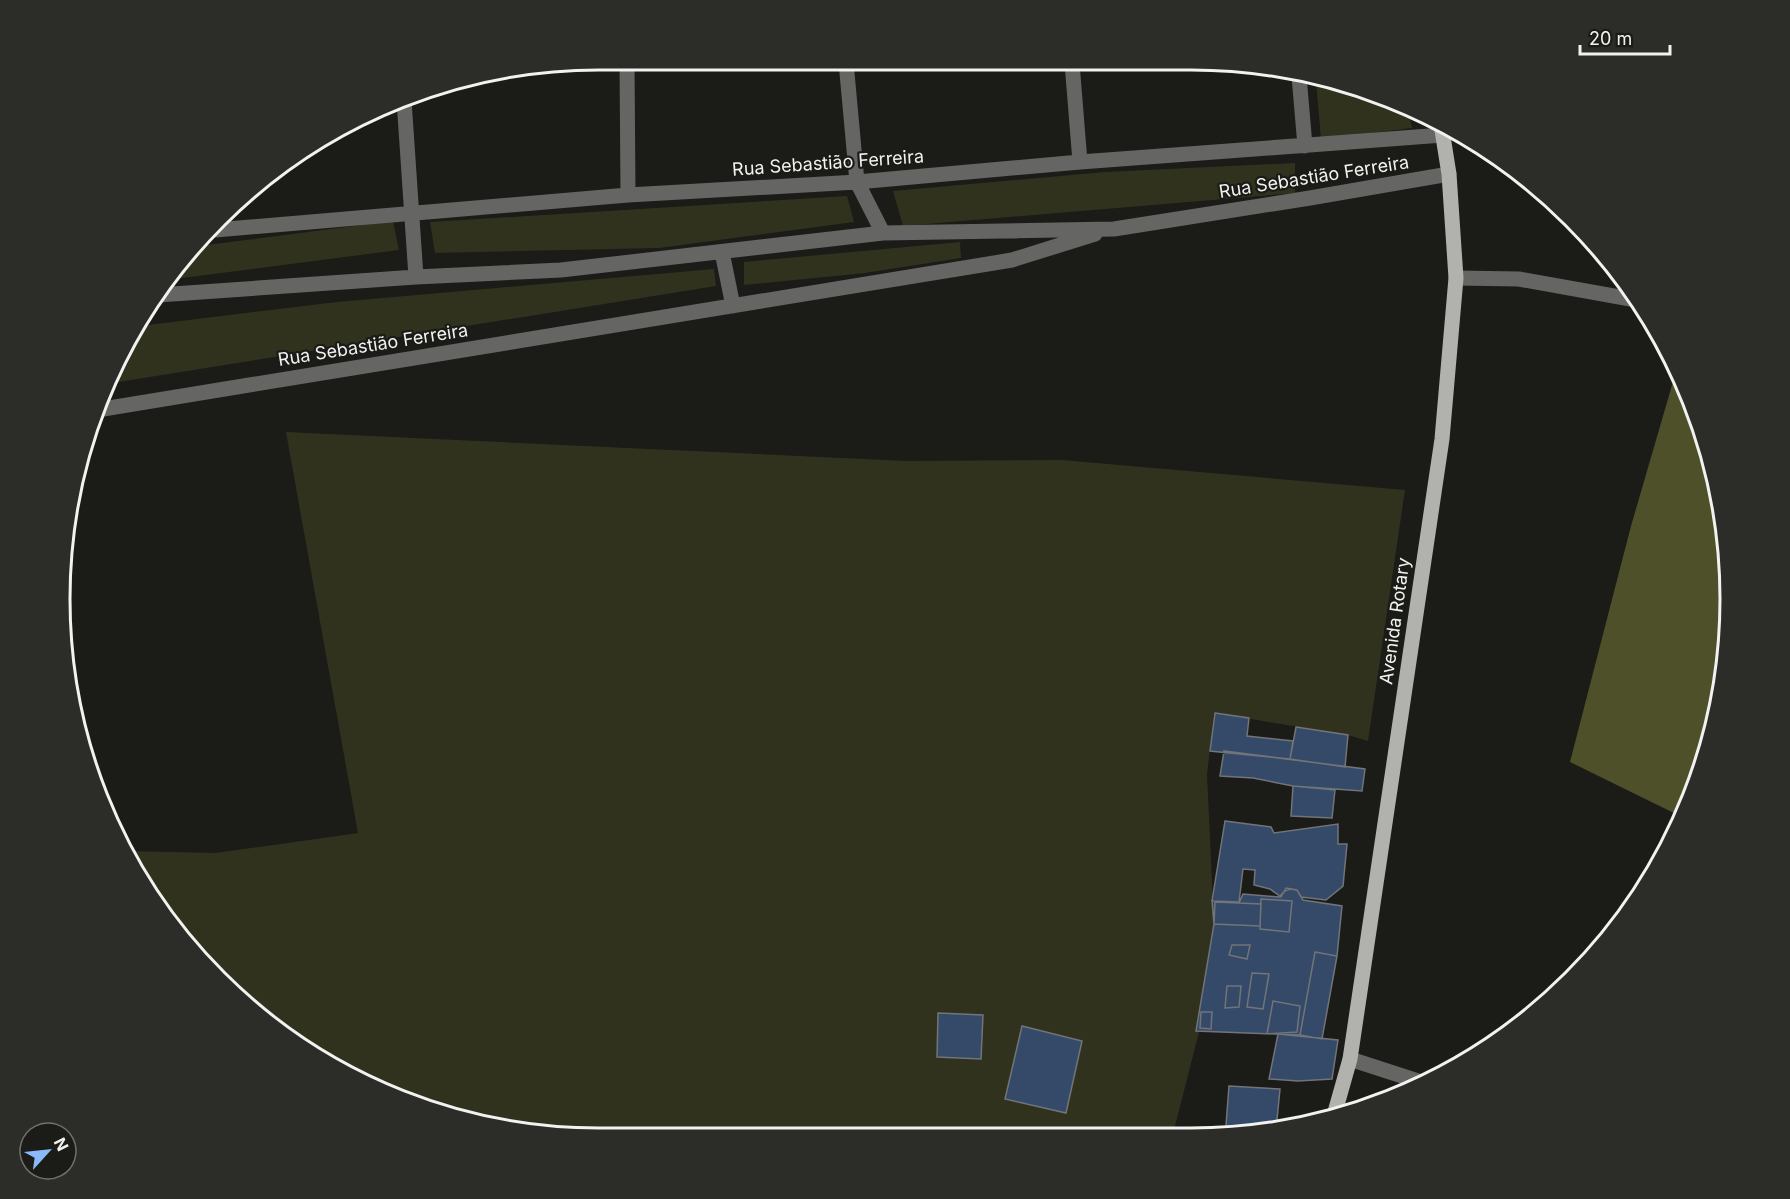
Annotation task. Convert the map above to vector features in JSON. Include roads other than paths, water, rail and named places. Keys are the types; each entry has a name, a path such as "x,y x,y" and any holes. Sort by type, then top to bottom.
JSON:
{"main road":[{"name":"Avenida Rotary","path":"1336,1107 1350,1059 1442,439 1456,278 1449,174 1443,135"}],"street":[{"path":"627,70 628,195"},
{"path":"847,70 857,182 883,233"},
{"path":"1073,70 1080,162"},
{"path":"1300,82 1305,146"},
{"path":"404,108 416,277"},
{"name":"Rua Sebastião Ferreira","path":"221,229 628,195 857,182 1080,162 1305,146 1434,130"},
{"name":"Rua Sebastião Ferreira","path":"168,294 416,277 561,270 883,233 1114,228 1449,174"},
{"name":"Rua Sebastião Ferreira","path":"107,408 1012,260 1114,228"},
{"path":"723,252 733,306"},
{"path":"1456,278 1519,279 1624,298"},
{"path":"1350,1059 1412,1079"}]}
